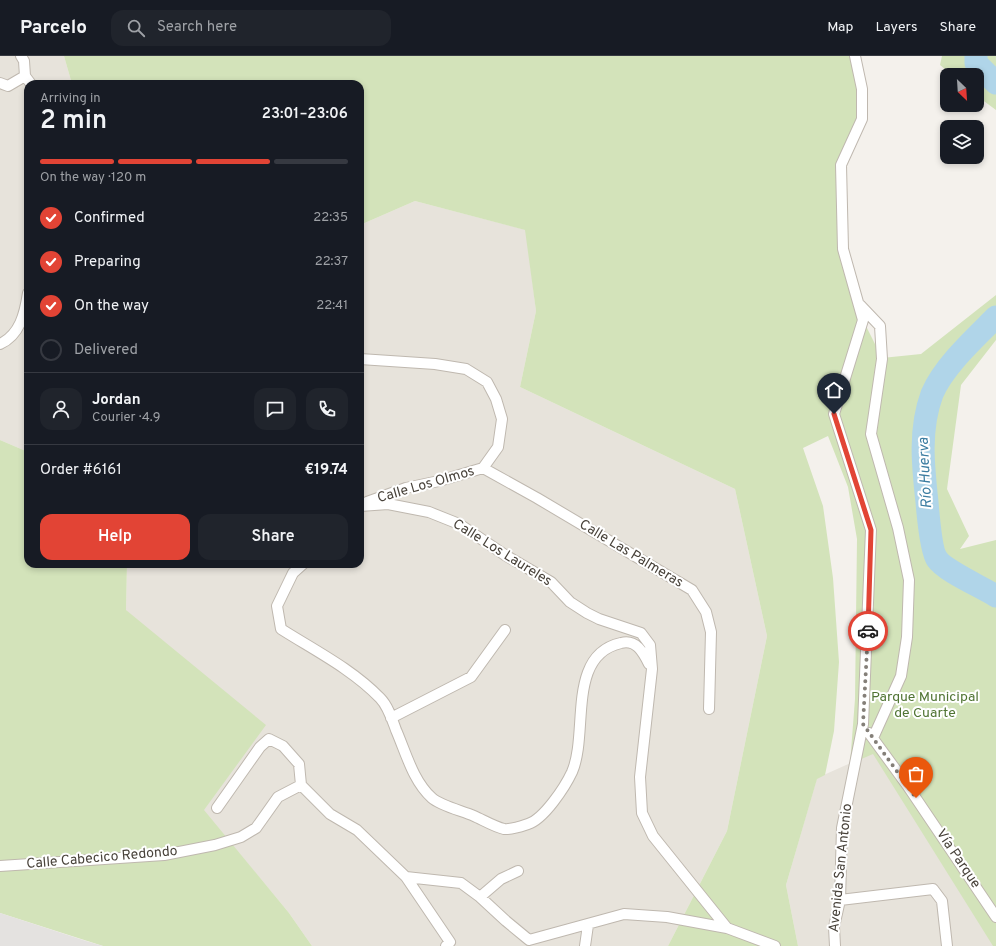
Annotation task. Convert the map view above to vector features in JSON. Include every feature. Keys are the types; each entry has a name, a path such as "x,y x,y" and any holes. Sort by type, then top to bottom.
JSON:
{"street":[{"path":"21,56 24,61 28,80"},
{"path":"855,56 862,89 862,119 841,166 844,250 858,304 880,326 882,359 871,434 898,528 909,580 907,637 901,676 873,738"},
{"path":"0,83 8,86 24,81"},
{"name":"Avenida San Antonio","path":"835,946 834,927 840,900 842,828 863,724 871,530 834,414 863,320 858,304"},
{"path":"0,344 5,342 21,325 24,311"},
{"name":"Calle Los Olmos","path":"364,359 435,364 466,369 487,382 496,399 502,419 498,447 483,468 439,481 406,488 364,504"},
{"name":"Calle Las Palmeras","path":"483,468 537,498 692,590 706,612 711,632 709,709"},
{"name":"Calle Los Laureles","path":"364,506 388,504 429,512 459,524 551,582 570,602 587,613 599,619 641,633 650,645 652,669 640,777 642,813 653,836 727,928"},
{"path":"299,568 293,573 277,606 281,629 361,680 381,699 391,718 418,782 433,799 505,829 530,824 546,811 572,771 578,744 581,698 593,662 600,652 613,644 626,642 634,644 642,650 652,669"},
{"path":"391,718 471,677 505,630"},
{"name":"Vía Parque","path":"863,724 907,785 996,917"},
{"path":"217,808 260,747 269,739 283,746 299,764 301,785 330,814 357,830 406,877 450,942 446,946"},
{"name":"Calle Cabecico Redondo","path":"0,866 164,855 215,846 241,837 256,828 278,797 301,785"},
{"path":"480,897 501,879 518,871"},
{"path":"406,877 461,883 480,897 529,940 624,914 667,917 727,928 774,946"},
{"path":"840,900 933,889 942,901 948,946"},
{"path":"585,946 588,925"}],"shaded area":[{"path":"0,56 64,56 71,80 24,80 24,450 0,440"},
{"path":"415,201 526,230 536,311 520,387 735,489 767,636 727,831 668,946 312,946 289,913 203,810 126,610 127,568 364,568 364,223"},
{"path":"873,753 996,946 798,946 786,885 817,778"},
{"path":"0,913 86,941 103,946 0,946"}],"green space":[{"name":"Parque Municipal de Cuarte","path":"64,56 855,56 862,119 841,166 843,249 863,320 882,358 921,354 996,295 996,340 961,385 947,489 969,536 960,549 996,540 996,946 993,946 873,754 850,764 855,699 857,539 848,487 828,436 803,448 823,506 833,578 839,662 834,731 825,775 817,779 786,885 798,946 668,946 727,831 767,636 735,489 520,387 536,311 525,230 415,201 364,223 364,80 71,80"},
{"path":"942,56 996,56 996,110 984,101 984,68 944,68 940,65"},
{"path":"0,440 24,450 24,568 127,568 126,610 266,725 204,810 289,913 312,946 103,946 0,913"}],"waterway":[{"name":"Río Huerva","path":"976,56 976,63 996,83"},
{"name":"Río Huerva","path":"996,317 952,363 937,384 928,407 925,421 923,448 924,475 931,541 935,555 941,564 948,569 996,596"}],"way so far":[{"path":"868,631 863,724 916,798"}],"route":[{"path":"834,414 871,530 868,631"}]}
